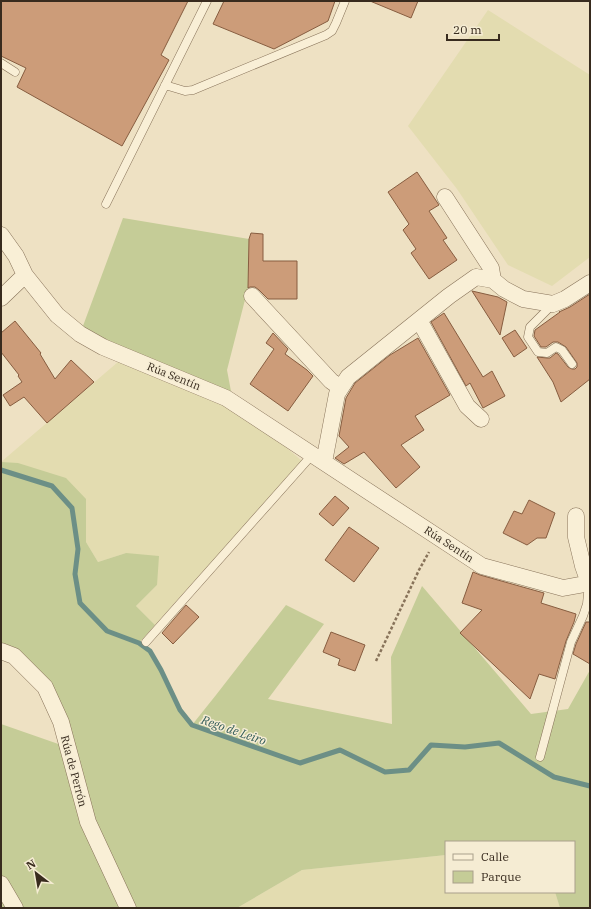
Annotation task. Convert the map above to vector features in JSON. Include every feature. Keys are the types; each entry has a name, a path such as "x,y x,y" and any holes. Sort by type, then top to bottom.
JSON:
{"street":[{"path":"445,197 491,268 492,280"},
{"path":"1,235 16,256 25,275 1,298"},
{"name":"Rúa Sentín","path":"25,275 57,315 80,334 102,347 226,398 482,566 564,588 589,583"},
{"path":"318,458 337,394 348,377 449,296 476,277 492,280 504,289 523,299 553,304 565,299 590,283"},
{"path":"252,296 331,380 342,388"},
{"path":"419,320 467,406 481,419"},
{"path":"576,516 576,537 589,583"},
{"name":"Rúa de Perrón","path":"1,651 14,656 45,687 61,722 88,822 128,908"},
{"path":"1,884 15,908"}],"lane":[{"path":"106,204 207,1"},
{"path":"165,85 184,91 193,90 326,35 332,31 345,1"},
{"path":"1,63 15,72"},
{"path":"553,304 530,327 528,337 538,352 547,353 556,347 562,350 572,364"},
{"path":"146,642 318,458"},
{"path":"540,757 571,642 587,604 589,583"}],"path":[{"path":"376,661 418,570 438,537"}],"shaded area":[{"path":"488,10 590,75 590,257 552,286 508,265 457,189 408,126"},
{"path":"125,356 233,402 302,461 155,625 136,606 157,585 126,553 98,562 86,542 86,508 1,462"},
{"path":"445,855 445,893 555,893 560,908 237,908 302,870"}],"green space":[{"path":"123,218 249,239 248,288 227,370 233,402 80,334"},
{"path":"1,462 18,463 66,478 86,499 86,542 98,562 126,553 159,556 157,585 136,606 155,625 139,643 150,651 169,688 192,725 286,605 324,624 268,699 392,724 391,657 422,586 531,714 568,709 590,670 590,908 560,908 555,893 575,893 575,841 445,841 445,855 302,870 237,908 1,908 1,724 67,747 45,687 1,648"}],"building":[{"path":"1,1 188,1 161,55 169,60 122,146 17,87 26,68 1,56"},
{"path":"224,1 335,1 328,21 274,49 213,24"},
{"path":"370,1 418,1 411,18"},
{"path":"417,172 439,205 429,211 447,238 443,240 457,260 429,279 411,253 416,249 403,230 409,224 388,192"},
{"path":"251,233 263,234 263,261 297,261 297,299 268,299 255,287 248,288 249,239"},
{"path":"472,291 498,297 507,302 500,335"},
{"path":"590,294 590,379 561,402 553,382 537,357 550,358 556,353 568,367 572,369 577,367 577,363 566,347 558,342 553,342 546,347 541,347 534,336 535,330 559,312"},
{"path":"444,313 483,377 492,371 505,396 483,408 470,383 466,386 431,322"},
{"path":"15,321 41,353 40,354 55,379 71,360 94,382 47,423 24,397 10,406 3,395 22,382 18,376 19,375 1,352 1,333"},
{"path":"515,330 527,348 514,357 502,338"},
{"path":"273,333 288,349 285,354 313,376 288,411 250,384 274,349 266,343"},
{"path":"418,338 450,395 415,416 424,430 401,445 420,467 396,488 364,452 344,464 335,458 349,447 339,436 346,398 355,383 390,355"},
{"path":"335,496 349,508 333,526 319,514"},
{"path":"529,500 555,513 546,538 537,538 527,545 503,533 514,511 522,514"},
{"path":"349,527 379,548 354,582 325,560"},
{"path":"473,572 544,593 541,603 576,614 566,641 555,679 539,674 530,699 460,633 482,610 462,603"},
{"path":"186,605 199,617 173,644 162,633"},
{"path":"586,622 590,622 590,664 573,654"},
{"path":"331,632 365,645 355,671 338,665 340,659 323,652"}],"waterway":[{"name":"Rego de Leiro","path":"1,470 52,486 72,508 78,549 75,574 80,603 107,631 139,643 150,651 180,710 192,725 300,763 340,750 385,772 409,770 431,745 465,747 499,743 554,777 590,786"}]}
